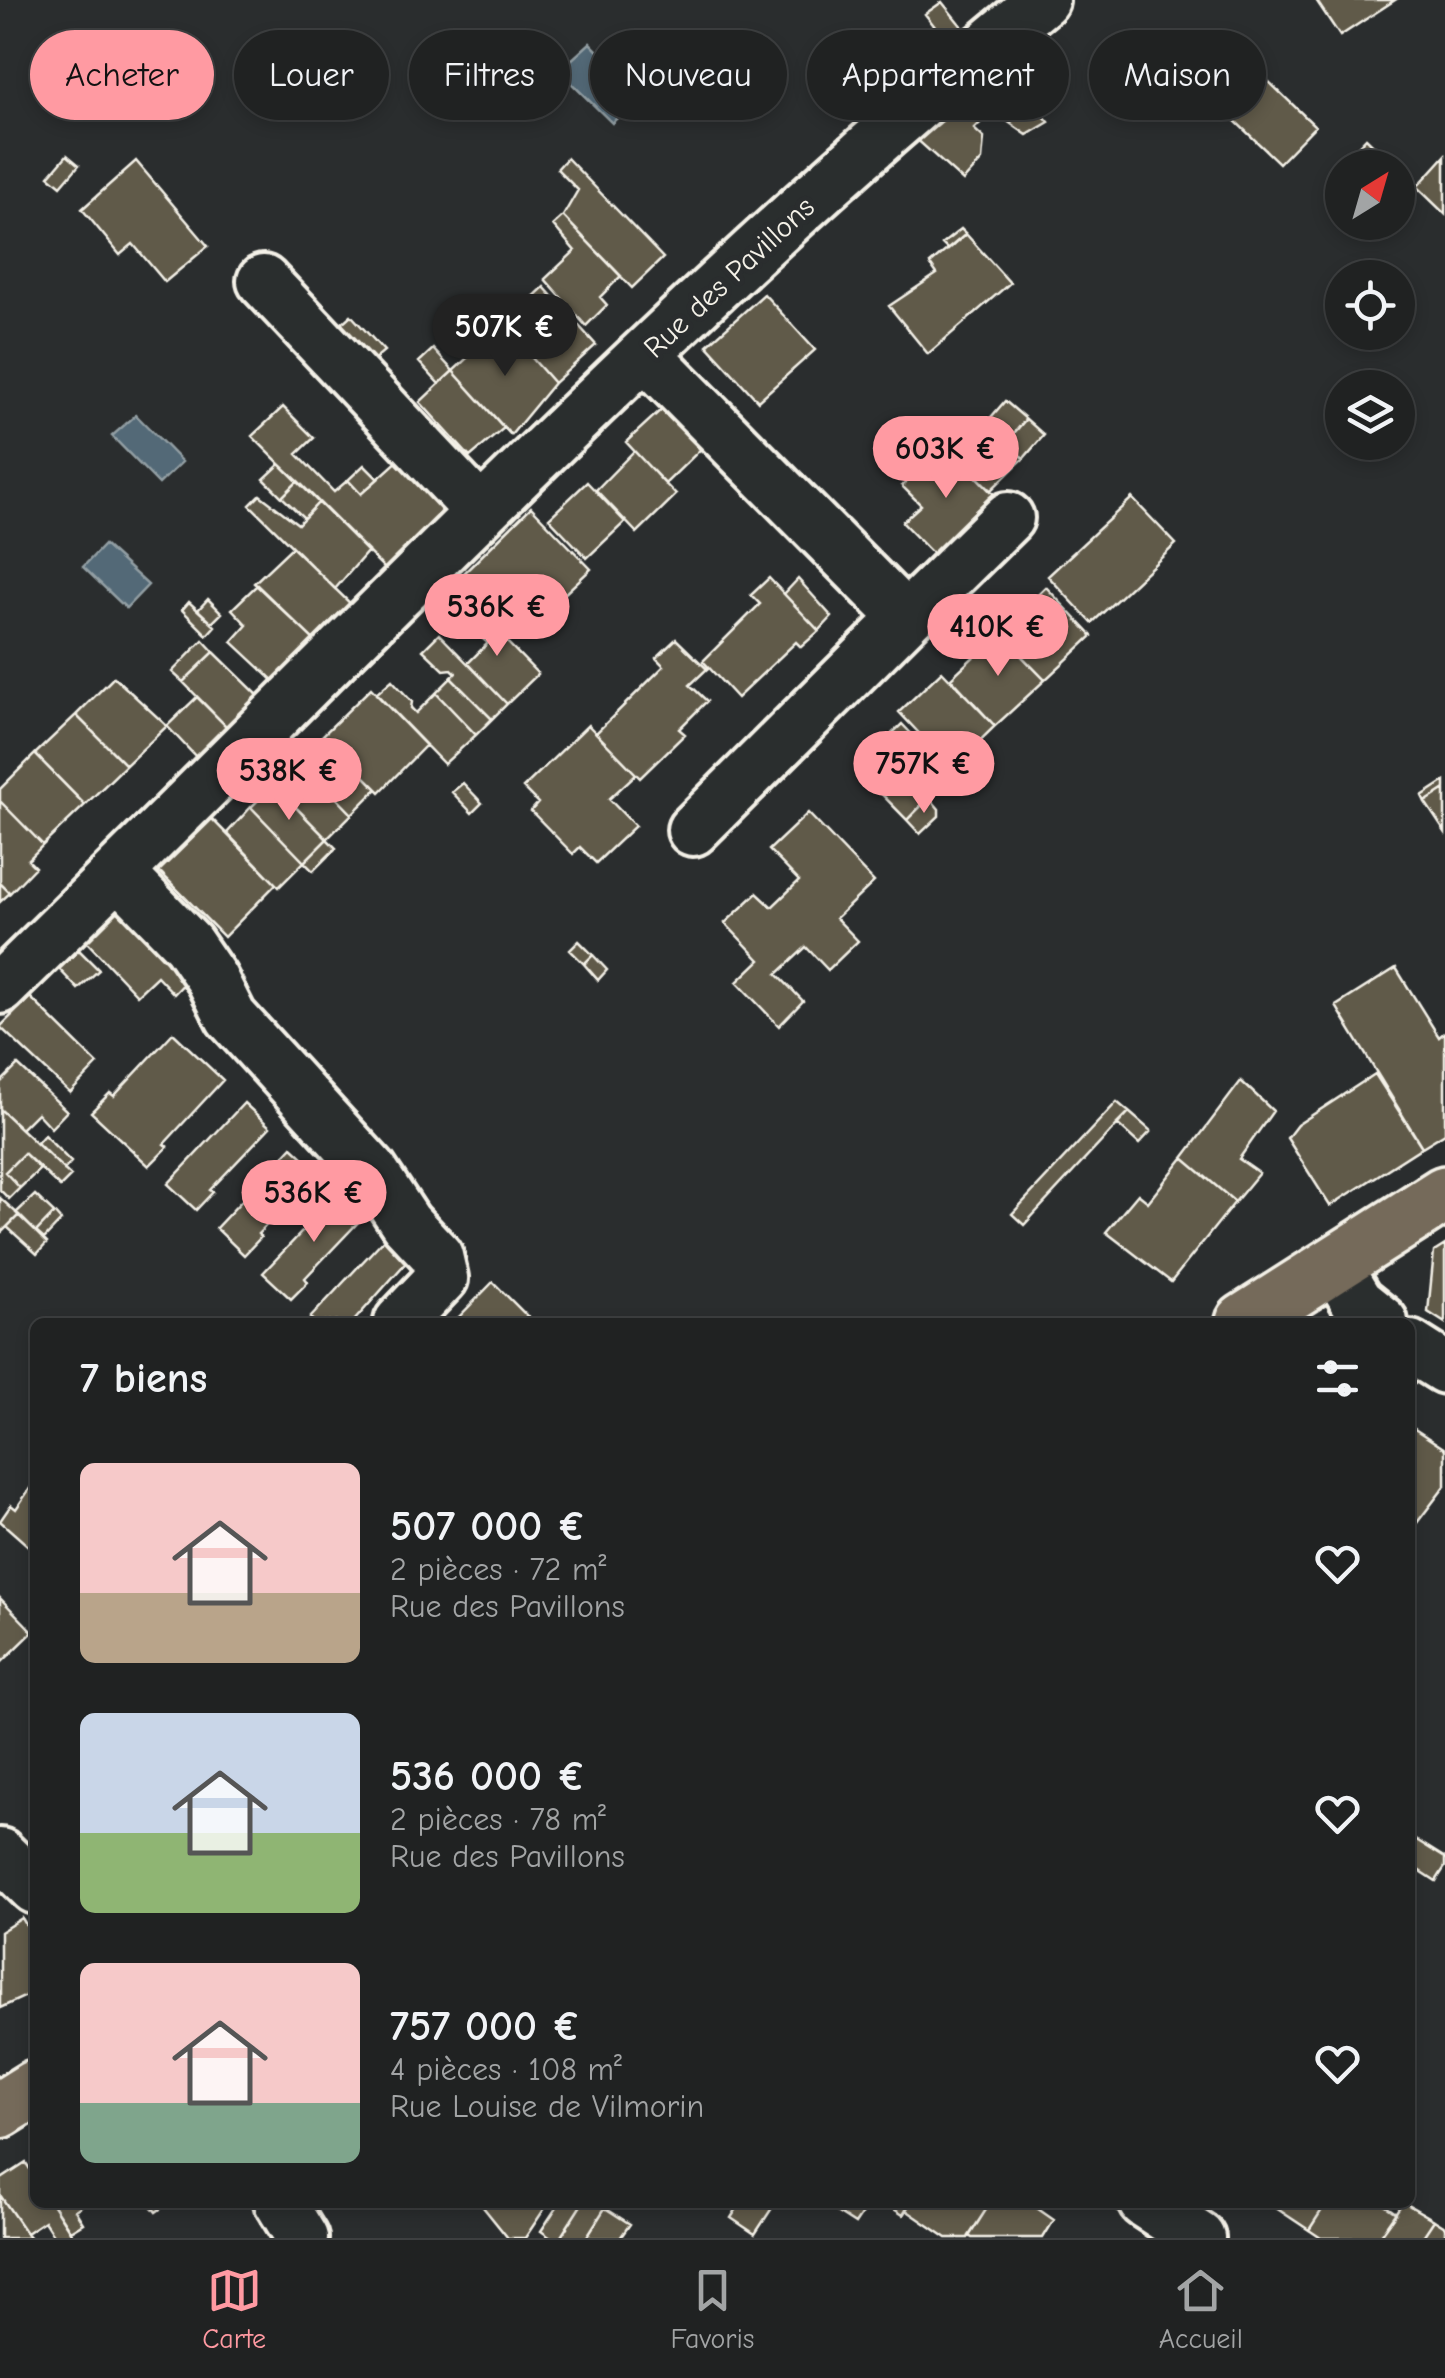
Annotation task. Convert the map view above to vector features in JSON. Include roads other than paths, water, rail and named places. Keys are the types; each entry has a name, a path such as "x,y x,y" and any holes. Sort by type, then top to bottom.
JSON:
{"main road":[{"path":"1250,1318 1445,1194"}],"street":[{"name":"Rue des Pavillons","path":"0,988 645,354 928,94 1043,0"},
{"path":"263,281 481,512"},
{"path":"645,354 906,618"},
{"path":"693,830 1008,518"},
{"path":"119,873 188,944 232,1017 371,1170 406,1223 437,1256 442,1278 404,1318"},
{"path":"1334,1264 1357,1302 1377,1318"},
{"path":"1415,1349 1445,1368"},
{"path":"0,1854 30,1883"},
{"path":"284,2208 302,2238"},
{"path":"1153,2208 1199,2238"}],"water":[{"path":"590,43 590,101 570,82 570,61"},
{"path":"136,415 182,462 159,484 112,436"},
{"path":"104,545 148,585 126,608 83,567"}]}
